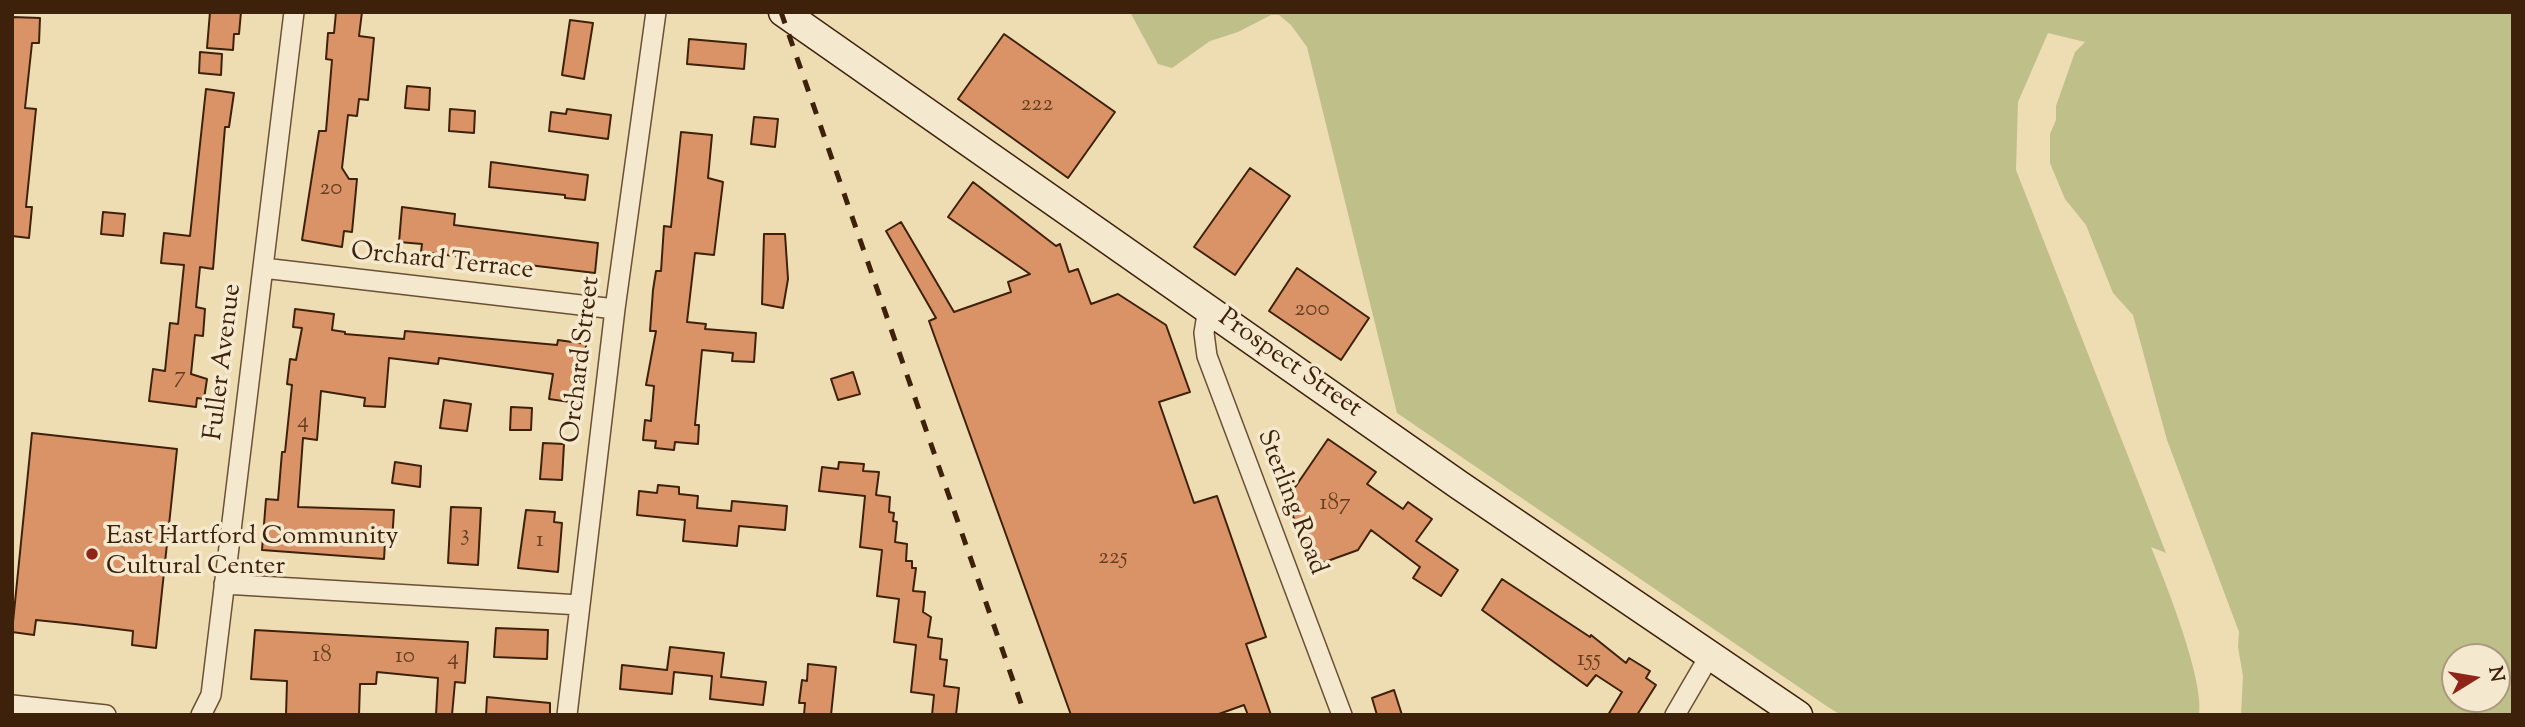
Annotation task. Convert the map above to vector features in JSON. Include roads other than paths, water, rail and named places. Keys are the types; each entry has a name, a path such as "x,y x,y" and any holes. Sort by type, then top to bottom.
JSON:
{"main road":[{"name":"Prospect Street","path":"783,12 1564,557 1798,715"}],"street":[{"name":"Fuller Avenue","path":"201,715 209,705 211,695 294,12"},
{"name":"Orchard Street","path":"567,715 615,309 656,12"},
{"name":"Orchard Terrace","path":"263,268 615,309"},
{"name":"Sterling Road","path":"1208,308 1204,333 1207,356 1342,715"},
{"path":"224,584 580,605"},
{"path":"1675,715 1710,655"},
{"path":"12,705 106,715"}],"railway":[{"path":"781,12 1025,715"}],"place":[{"name":"East Hartford Community Cultural Center","path":"92,554"}]}
